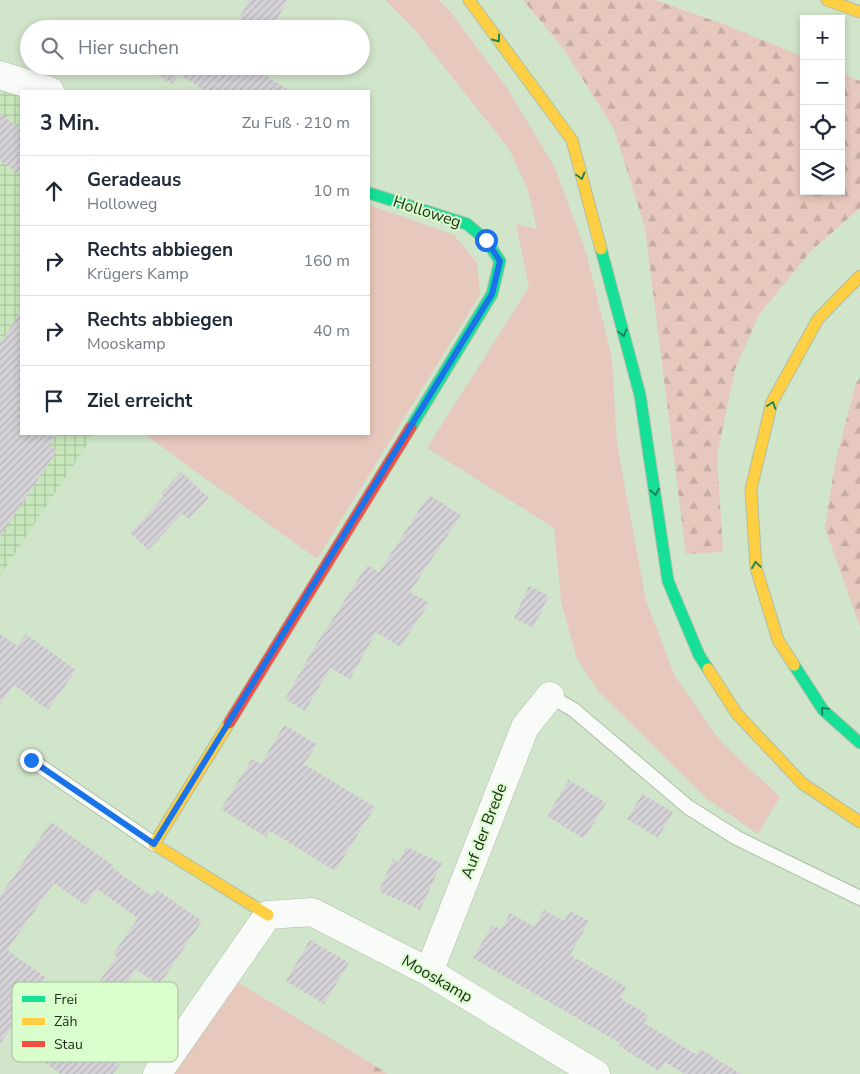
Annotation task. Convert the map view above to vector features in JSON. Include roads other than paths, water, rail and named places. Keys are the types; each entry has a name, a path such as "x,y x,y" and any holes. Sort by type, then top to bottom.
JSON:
{"main road":[{"path":"468,0 572,140 640,395 668,580 698,655 737,714 802,784 860,822"},
{"path":"827,0 860,12"},
{"name":"Holloweg","path":"154,844 492,294 500,261 486,240 467,224 370,193"},
{"path":"860,276 818,318 772,402 751,489 756,568 778,640 823,710 860,743"},
{"path":"154,844 268,915"}],"street":[{"path":"0,75 47,90"},
{"name":"Auf der Brede","path":"429,972 525,727 550,696"},
{"name":"Mooskamp","path":"268,915 312,912 429,972 596,1074"},
{"path":"178,1044 268,915"},
{"path":"157,1074 165,1062"}],"lane":[{"path":"550,696 574,710 688,807 737,838 860,898"},
{"path":"31,760 154,844"}]}
